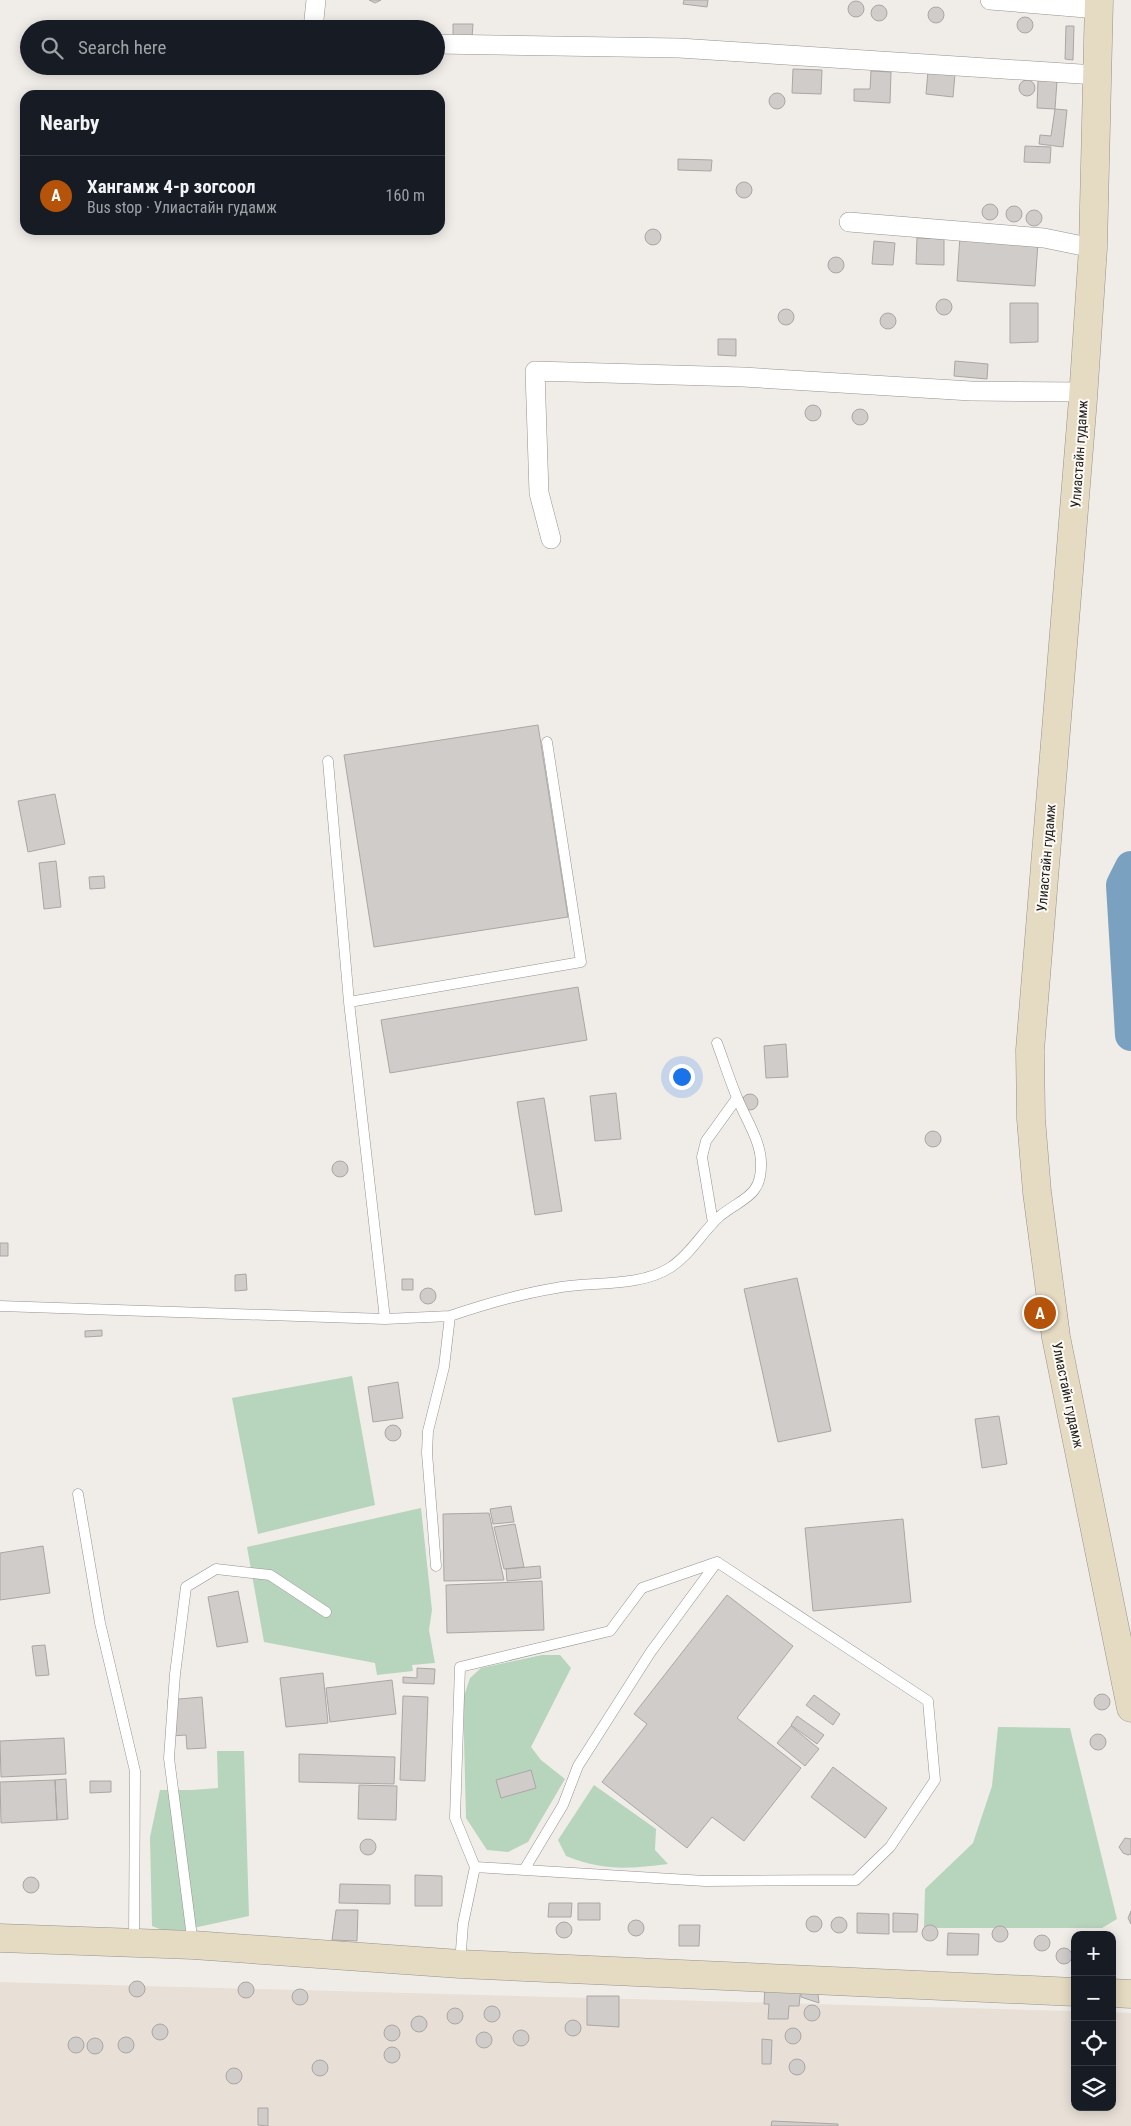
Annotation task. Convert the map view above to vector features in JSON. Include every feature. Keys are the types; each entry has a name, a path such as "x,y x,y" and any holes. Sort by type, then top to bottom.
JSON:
{"main road":[{"name":"Улиастайн гудамж","path":"1098,4 1093,248 1030,1050 1031,1119 1037,1192 1056,1337 1131,1708"},
{"path":"0,1938 192,1945 460,1964 1071,1992"},
{"path":"1116,1993 1131,1994"}],"street":[{"path":"314,20 316,0"},
{"path":"990,0 1098,4"},
{"path":"445,44 679,48 1096,75"},
{"path":"849,222 1044,238 1093,248"},
{"path":"551,539 540,493 535,372 743,376 970,392 1083,392"}],"lane":[{"path":"350,1002 581,962 547,742"},
{"path":"328,760 350,1002 385,1319"},
{"path":"0,1306 385,1319 450,1316 506,1298 557,1287 638,1279 657,1274 684,1257 713,1222 757,1189 760,1172 759,1150 717,1043"},
{"path":"713,1222 702,1157 706,1141 737,1098"},
{"path":"436,1566 427,1446 428,1431 444,1367 450,1316"},
{"path":"78,1494 100,1623 135,1771 134,1943"},
{"path":"460,1964 462,1924 475,1867 455,1818 460,1667 610,1631 642,1588 717,1562"},
{"path":"475,1867 705,1882 856,1880 890,1847 935,1780 928,1701 717,1562"},
{"path":"524,1870 563,1805 578,1766 650,1653 717,1562"},
{"path":"192,1945 169,1758 175,1674 186,1587 216,1569 270,1576 326,1612"}],"shaded area":[{"path":"0,1982 1071,2011 1071,2111 1116,2111 1116,2012 1131,2013 1131,2126 0,2126"}],"green space":[{"path":"352,1376 375,1505 258,1534 232,1398"},
{"path":"421,1508 432,1610 429,1630 435,1663 412,1665 413,1671 377,1675 375,1663 264,1642 247,1547"},
{"path":"542,1655 560,1655 571,1668 531,1747 541,1760 565,1779 528,1842 508,1852 487,1850 466,1818 463,1699 470,1678 481,1668"},
{"path":"998,1727 1070,1728 1117,1919 1102,1928 924,1928 925,1889 973,1843 992,1786"},
{"path":"217,1751 244,1751 249,1916 170,1933 152,1926 150,1837 160,1790 218,1788"},
{"path":"594,1785 656,1829 655,1850 668,1864 616,1868 579,1861 566,1856 558,1840"}],"building":[{"path":"369,0 381,0 375,3"},
{"path":"684,0 708,0 707,7 683,4"},
{"path":"853,1 859,1 864,6 862,15 853,17 848,12 848,6"},
{"path":"876,5 882,5 887,10 885,19 876,21 871,16 871,10"},
{"path":"933,7 939,7 944,12 942,21 933,23 928,18 928,12"},
{"path":"1022,17 1028,17 1033,22 1031,31 1022,33 1017,28 1017,22"},
{"path":"453,24 473,24 472,38 453,37"},
{"path":"1066,26 1074,26 1073,60 1065,59"},
{"path":"793,69 822,70 821,94 792,93"},
{"path":"871,71 891,72 890,103 854,101 854,89 870,89"},
{"path":"928,71 955,74 953,97 926,94"},
{"path":"1024,80 1030,80 1035,85 1033,94 1024,96 1019,91 1019,85"},
{"path":"1038,80 1057,81 1055,109 1037,108"},
{"path":"774,93 780,93 785,98 783,107 774,109 769,104 769,98"},
{"path":"1055,109 1067,110 1063,147 1039,144 1040,135 1051,136"},
{"path":"1025,146 1051,147 1050,163 1024,162"},
{"path":"678,159 712,160 711,171 678,170"},
{"path":"741,182 747,182 752,187 750,196 741,198 736,193 736,187"},
{"path":"987,204 993,204 998,209 996,218 987,220 982,215 982,209"},
{"path":"1011,206 1017,206 1022,211 1020,220 1011,222 1006,217 1006,211"},
{"path":"1031,210 1037,210 1042,215 1040,224 1031,226 1026,221 1026,215"},
{"path":"650,229 656,229 661,234 659,243 650,245 645,240 645,234"},
{"path":"960,236 1038,242 1035,286 957,281"},
{"path":"917,238 944,239 944,265 916,264"},
{"path":"874,241 895,243 893,265 872,264"},
{"path":"833,257 839,257 844,262 842,271 833,273 828,268 828,262"},
{"path":"941,299 947,299 952,304 950,313 941,315 936,310 936,304"},
{"path":"1010,303 1038,303 1038,342 1010,343"},
{"path":"783,309 789,309 794,314 792,323 783,325 778,320 778,314"},
{"path":"885,313 891,313 896,318 894,327 885,329 880,324 880,318"},
{"path":"718,339 736,339 736,356 718,355"},
{"path":"955,361 988,364 987,379 954,376"},
{"path":"810,405 816,405 821,410 819,419 810,421 805,416 805,410"},
{"path":"857,409 863,409 868,414 866,423 857,425 852,420 852,414"},
{"path":"538,725 568,917 374,947 344,755"},
{"path":"55,794 65,844 28,852 18,801"},
{"path":"56,861 61,907 44,909 39,863"},
{"path":"104,876 105,888 90,889 89,877"},
{"path":"578,987 587,1040 390,1073 381,1020"},
{"path":"786,1044 788,1077 766,1078 764,1046"},
{"path":"616,1093 621,1139 595,1141 590,1096"},
{"path":"750,1094 758,1102 750,1110 742,1102"},
{"path":"544,1098 562,1211 535,1215 517,1102"},
{"path":"930,1131 936,1131 941,1136 939,1145 930,1147 925,1142 925,1136"},
{"path":"337,1161 343,1161 348,1166 346,1175 337,1177 332,1172 332,1166"},
{"path":"0,1243 8,1243 8,1256 0,1256"},
{"path":"246,1274 247,1290 235,1291 235,1275"},
{"path":"797,1278 831,1431 778,1442 744,1289"},
{"path":"402,1279 413,1279 413,1290 402,1290"},
{"path":"425,1288 431,1288 436,1293 434,1302 425,1304 420,1299 420,1293"},
{"path":"102,1330 102,1336 85,1337 85,1331"},
{"path":"398,1382 403,1418 373,1422 368,1387"},
{"path":"999,1416 1007,1464 982,1468 975,1419"},
{"path":"390,1425 396,1425 401,1430 399,1439 390,1441 385,1436 385,1430"},
{"path":"511,1506 514,1522 493,1524 490,1509"},
{"path":"489,1513 504,1580 444,1581 443,1514"},
{"path":"903,1519 911,1602 813,1611 805,1528"},
{"path":"515,1524 524,1567 504,1569 494,1527"},
{"path":"43,1546 50,1593 0,1600 0,1553"},
{"path":"540,1566 541,1578 507,1581 506,1569"},
{"path":"542,1581 544,1630 447,1633 446,1585"},
{"path":"238,1591 248,1642 217,1647 208,1597"},
{"path":"727,1595 793,1646 737,1718 801,1768 744,1841 712,1817 687,1848 602,1782 647,1724 634,1714"},
{"path":"45,1645 49,1675 36,1676 32,1646"},
{"path":"417,1668 435,1669 434,1684 403,1683 403,1677 417,1678"},
{"path":"323,1673 328,1723 286,1727 280,1678"},
{"path":"392,1680 396,1714 330,1722 326,1688"},
{"path":"1099,1694 1105,1694 1110,1699 1108,1708 1099,1710 1094,1705 1094,1699"},
{"path":"814,1695 840,1714 833,1725 806,1705"},
{"path":"403,1696 428,1697 425,1781 400,1780"},
{"path":"202,1697 206,1748 187,1749 186,1735 171,1736 168,1700"},
{"path":"797,1716 824,1735 817,1744 791,1725"},
{"path":"791,1726 819,1749 805,1766 777,1743"},
{"path":"1095,1734 1101,1734 1106,1739 1104,1748 1095,1750 1090,1745 1090,1739"},
{"path":"64,1738 66,1774 1,1777 0,1741"},
{"path":"299,1754 395,1757 394,1784 299,1782"},
{"path":"833,1767 887,1808 865,1838 811,1797"},
{"path":"531,1770 536,1788 501,1798 496,1780"},
{"path":"66,1779 68,1819 57,1820 55,1780"},
{"path":"55,1780 57,1820 1,1823 0,1782"},
{"path":"90,1781 111,1781 111,1792 90,1793"},
{"path":"359,1785 397,1786 396,1820 358,1819"},
{"path":"1125,1838 1131,1839 1131,1854 1128,1855 1123,1853 1119,1847"},
{"path":"365,1839 371,1839 376,1844 374,1853 365,1855 360,1850 360,1844"},
{"path":"415,1875 442,1876 442,1906 415,1906"},
{"path":"28,1877 34,1877 39,1882 37,1891 28,1893 23,1888 23,1882"},
{"path":"340,1884 390,1885 390,1904 339,1903"},
{"path":"549,1903 572,1903 571,1917 548,1917"},
{"path":"578,1903 600,1903 600,1920 578,1920"},
{"path":"336,1910 358,1910 357,1941 332,1940"},
{"path":"1131,1911 1131,1924 1128,1918"},
{"path":"857,1913 889,1914 889,1934 857,1933"},
{"path":"893,1913 918,1914 917,1932 893,1932"},
{"path":"811,1916 817,1916 822,1921 820,1930 811,1932 806,1927 806,1921"},
{"path":"836,1917 842,1917 847,1922 845,1931 836,1933 831,1928 831,1922"},
{"path":"633,1920 639,1920 644,1925 642,1934 633,1936 628,1931 628,1925"},
{"path":"561,1922 567,1922 572,1927 570,1936 561,1938 556,1933 556,1927"},
{"path":"679,1925 700,1925 699,1946 679,1946"},
{"path":"927,1925 933,1925 938,1930 936,1939 927,1941 922,1936 922,1930"},
{"path":"997,1926 1003,1926 1008,1931 1006,1940 997,1942 992,1937 992,1931"},
{"path":"948,1933 979,1934 978,1955 947,1955"},
{"path":"1039,1935 1045,1935 1050,1940 1048,1949 1039,1951 1034,1946 1034,1940"},
{"path":"1067,1948 1070,1950 1070,1962 1061,1964 1058,1962 1056,1953 1058,1950"},
{"path":"134,1981 140,1981 145,1986 143,1995 134,1997 129,1992 129,1986"},
{"path":"243,1982 249,1982 254,1987 252,1996 243,1998 238,1993 238,1987"},
{"path":"765,1987 801,1987 799,2006 789,2006 788,2019 768,2019 769,2004 764,2004"},
{"path":"801,1987 818,1994 819,2003 801,1997"},
{"path":"297,1989 303,1989 308,1994 306,2003 297,2005 292,2000 292,1994"},
{"path":"587,1996 619,1996 619,2027 587,2025"},
{"path":"809,2005 815,2005 820,2010 818,2019 809,2021 804,2016 804,2010"},
{"path":"489,2006 495,2006 500,2011 498,2020 489,2022 484,2017 484,2011"},
{"path":"452,2008 458,2008 463,2013 461,2022 452,2024 447,2019 447,2013"},
{"path":"416,2016 422,2016 427,2021 425,2030 416,2032 411,2027 411,2021"},
{"path":"570,2020 576,2020 581,2025 579,2034 570,2036 565,2031 565,2025"},
{"path":"157,2024 163,2024 168,2029 166,2038 157,2040 152,2035 152,2029"},
{"path":"389,2025 395,2025 400,2030 398,2039 389,2041 384,2036 384,2030"},
{"path":"790,2028 796,2028 801,2033 799,2042 790,2044 785,2039 785,2033"},
{"path":"518,2030 524,2030 529,2035 527,2044 518,2046 513,2041 513,2035"},
{"path":"481,2032 487,2032 492,2037 490,2046 481,2048 476,2043 476,2037"},
{"path":"73,2037 79,2037 84,2042 82,2051 73,2053 68,2048 68,2042"},
{"path":"123,2037 129,2037 134,2042 132,2051 123,2053 118,2048 118,2042"},
{"path":"92,2038 98,2038 103,2043 101,2052 92,2054 87,2049 87,2043"},
{"path":"762,2039 772,2040 771,2064 762,2064"},
{"path":"389,2047 395,2047 400,2052 398,2061 389,2063 384,2058 384,2052"},
{"path":"794,2059 800,2059 805,2064 803,2073 794,2075 789,2070 789,2064"},
{"path":"317,2060 323,2060 328,2065 326,2074 317,2076 312,2071 312,2065"},
{"path":"231,2068 237,2068 242,2073 240,2082 231,2084 226,2079 226,2073"},
{"path":"258,2108 268,2108 268,2126 258,2125"},
{"path":"772,2121 838,2124 838,2126 771,2126"}],"waterway":[{"path":"1131,867 1122,885 1131,1035"}],"place":[{"name":"Хангамж 4-р зогсоол","path":"1040,1313"}]}
